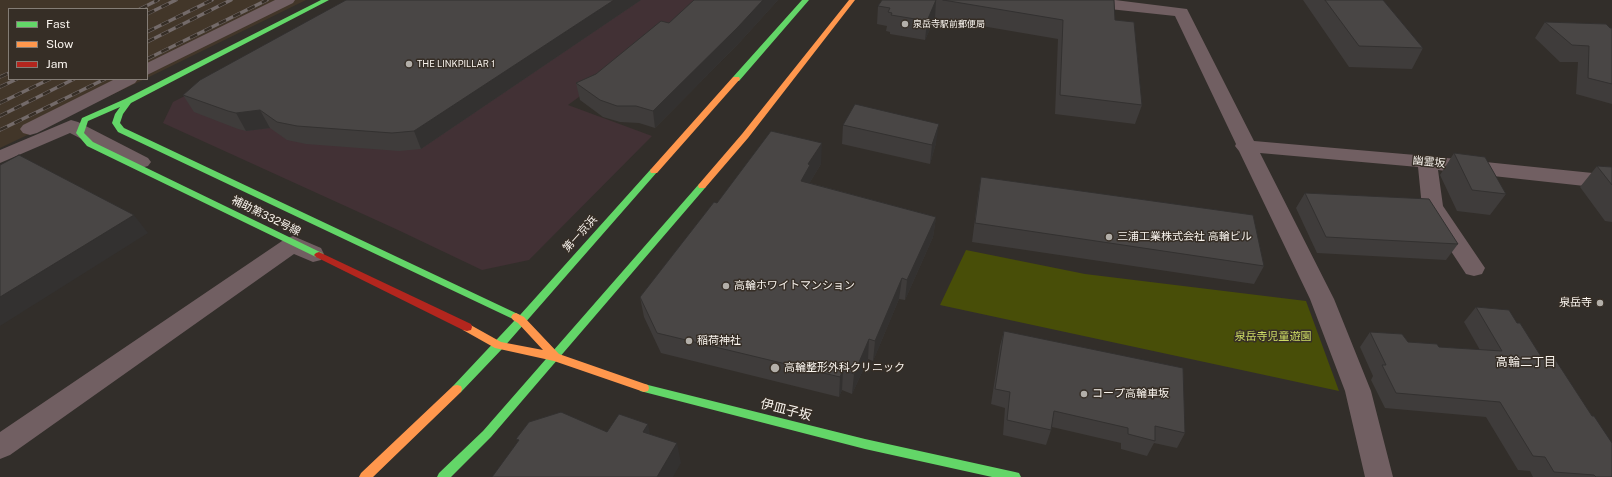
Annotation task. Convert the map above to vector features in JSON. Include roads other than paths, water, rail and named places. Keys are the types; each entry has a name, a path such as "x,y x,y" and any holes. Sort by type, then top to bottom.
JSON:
{"main road":[{"name":"補助第332号線","path":"326,0 128,101 85,120 80,133 90,144 453,320 499,345"},
{"name":"第一京浜","path":"365,477 452,394 499,345 556,279 806,0"},
{"path":"443,477 487,434 745,136 852,0"},
{"name":"補助第332号線","path":"128,101 119,114 116,123 121,130 521,320"},
{"path":"521,320 555,357"},
{"name":"伊皿子坂","path":"499,345 555,357 637,386 865,444 1015,477"}],"street":[{"path":"148,70 287,0"},
{"path":"1072,0 1181,12 1245,146 1322,299 1358,391 1378,477"},
{"path":"0,144 127,80"},
{"path":"0,158 71,126 499,345"},
{"name":"幽霊坂","path":"1245,146 1427,162 1612,182"},
{"path":"1427,162 1433,207 1474,268"},
{"path":"0,447 293,244 499,345"}],"railway":[{"path":"142,8 158,0"},
{"path":"148,14 176,0"},
{"path":"148,32 212,0"},
{"path":"148,42 231,0"},
{"path":"148,59 267,0"},
{"path":"0,77 8,73"},
{"path":"0,87 15,80"},
{"path":"0,103 48,80"},
{"path":"0,116 72,80"},
{"path":"0,130 103,80"}],"place":[{"name":"泉岳寺駅前郵便局","path":"905,24"},
{"name":"THE LINKPILLAR 1","path":"409,64"},
{"name":"三浦工業株式会社 高輪ビル","path":"1109,237"},
{"name":"高輪ホワイトマンション","path":"726,286"},
{"name":"泉岳寺","path":"1600,303"},
{"name":"稲荷神社","path":"689,341"},
{"name":"高輪整形外科クリニック","path":"775,368"},
{"name":"コープ高輪車坂","path":"1084,394"}],"district":[{"name":"高輪二丁目","path":"1526,362"}],"park label":[{"name":"泉岳寺児童遊園","path":"1273,337"}]}
